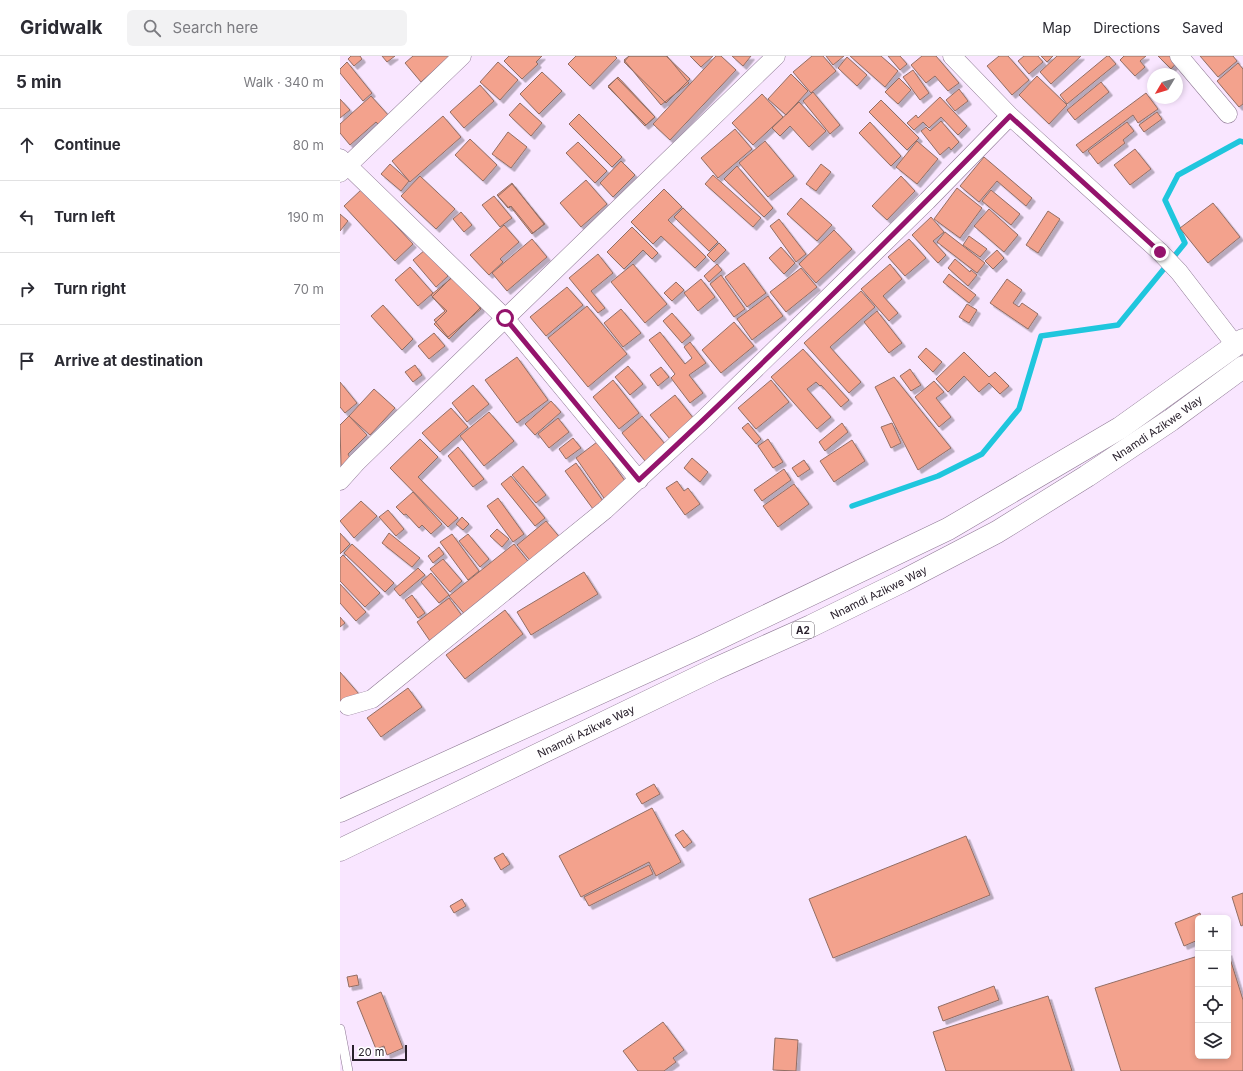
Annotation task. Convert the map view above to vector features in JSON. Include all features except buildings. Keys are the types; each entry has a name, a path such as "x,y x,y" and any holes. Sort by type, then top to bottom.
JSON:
{"highway":[{"name":"Nnamdi Azikwe Way","path":"340,811 711,643 948,529 1120,428 1240,343"},
{"name":"Nnamdi Azikwe Way","path":"340,850 715,670 811,626 903,581 997,532 1087,476 1152,433 1243,367"}],"street":[{"path":"462,56 342,165 505,318 639,480"},
{"path":"340,481 357,462 776,56"},
{"path":"952,56 1010,116 1160,252 1240,343"},
{"path":"1179,56 1228,114"},
{"path":"348,706 372,699 605,510 639,480 710,414 922,206 1010,116"}],"lane":[{"path":"340,1029 348,1071"}],"waterway":[{"path":"852,506 938,476 982,454 1019,409 1041,336 1118,325 1185,243 1165,200 1178,175 1240,141 1243,142"}],"route":[{"path":"505,318 639,480 704,419 927,201 1010,116 1160,252"}]}
